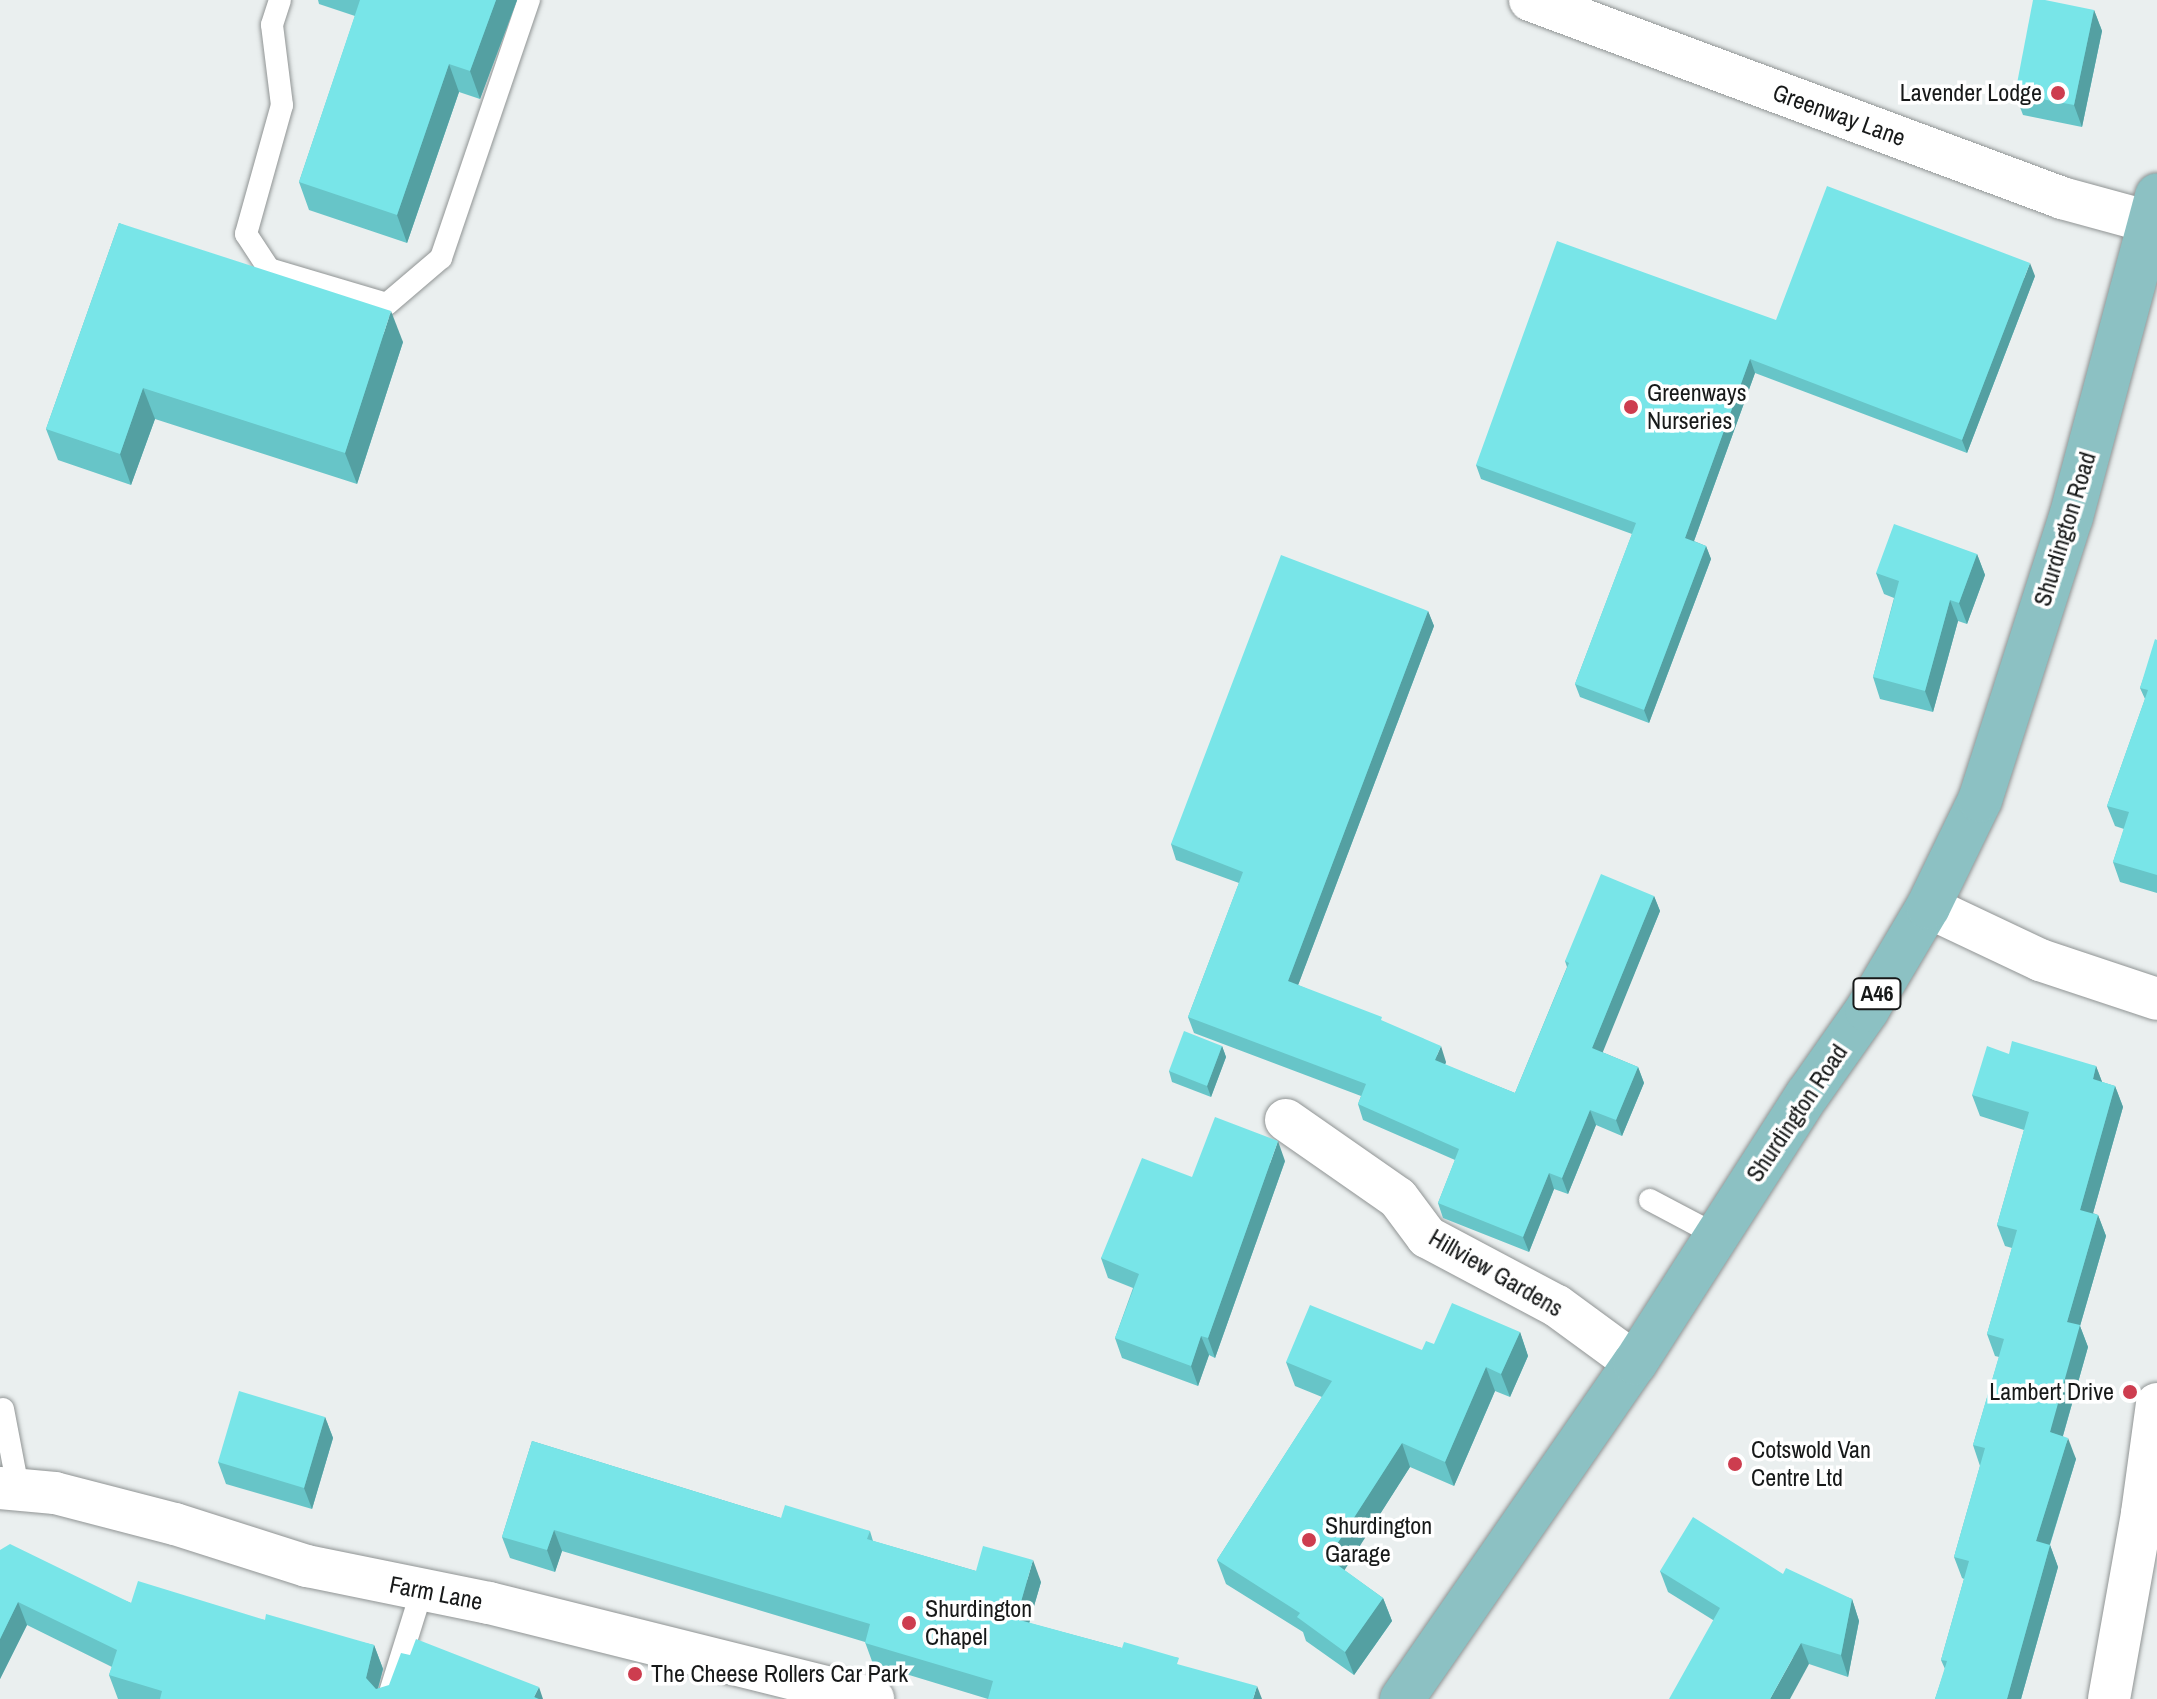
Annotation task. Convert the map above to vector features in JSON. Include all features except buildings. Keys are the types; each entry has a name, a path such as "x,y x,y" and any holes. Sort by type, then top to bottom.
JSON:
{"main road":[{"name":"Shurdington Road","path":"1402,1699 1635,1363 1808,1094 1867,1010 1928,907 1980,800 1990,771 2071,517 2153,208"}],"street":[{"name":"Greenway Lane","path":"1530,0 2062,198 2153,208"},
{"path":"1928,907 2040,960 2157,999"},
{"name":"Hillview Gardens","path":"1286,1120 1398,1198 1427,1237 1557,1306 1635,1363"},
{"path":"2109,1699 2142,1513 2157,1404"},
{"name":"Farm Lane","path":"9,1488 55,1493 175,1524 307,1566 489,1603 873,1699"}],"lane":[{"path":"280,0 272,25 282,105 246,234 269,269 387,304 441,258 529,0"},
{"path":"1650,1200 1716,1235"},
{"path":"3,1409 9,1488"},
{"path":"388,1699 422,1590"}],"place":[{"name":"Lavender Lodge","path":"2058,93"},
{"name":"Greenways Nurseries","path":"1631,407"},
{"name":"Lambert Drive","path":"2130,1392"},
{"name":"Cotswold Van Centre Ltd","path":"1735,1464"},
{"name":"Shurdington Garage","path":"1309,1540"},
{"name":"Shurdington Chapel","path":"909,1623"},
{"name":"The Cheese Rollers Car Park","path":"635,1674"}]}
